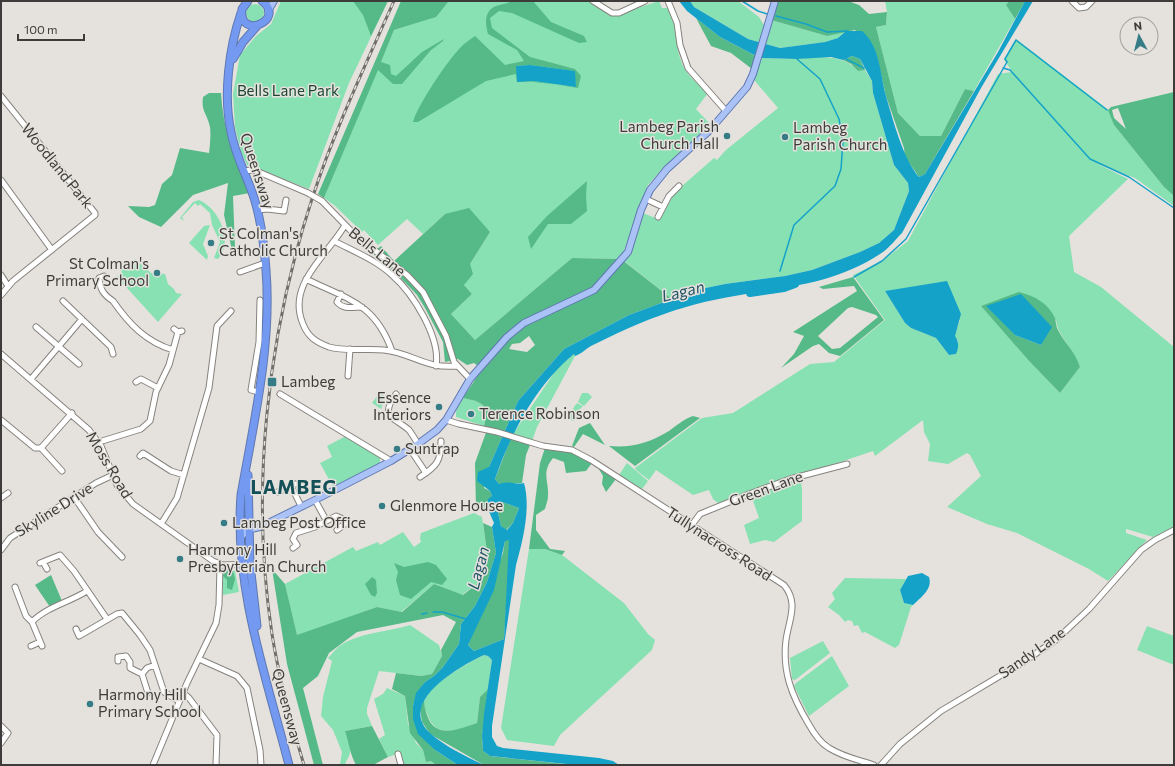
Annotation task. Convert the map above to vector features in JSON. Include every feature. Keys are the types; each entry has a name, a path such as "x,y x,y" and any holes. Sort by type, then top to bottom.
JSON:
{"highway":[{"path":"262,1 266,4 268,11"},
{"path":"244,5 242,17 248,24 257,26"},
{"name":"Queensway","path":"244,5 236,30 227,91 229,124 236,155 258,210 265,263 264,310 266,340 248,463 241,495 241,564 248,608 289,765"},
{"name":"Queensway","path":"231,62 243,42 257,26 264,23 268,11"},
{"name":"Queensway","path":"248,463 248,530 250,564 261,656"}],"main road":[{"path":"268,11 274,1"},
{"path":"240,538 248,530 260,527 315,500 390,461 418,444 446,420 470,379 507,337 524,323 594,290 628,252 640,210 650,190 667,170 695,145 743,92 753,73 775,1"},
{"path":"240,524 248,530"}],"street":[{"path":"593,1 612,13 619,13 645,1"},
{"path":"668,1 676,23 680,45 688,68 726,111"},
{"path":"1072,1 1078,8 1086,6 1092,1"},
{"name":"Woodland Park","path":"1,96 95,213 94,217 8,286 1,295"},
{"name":"Bells Lane","path":"243,171 254,170 308,193 322,201 344,225 386,260 407,275 423,292 446,336 457,366 470,379"},
{"path":"1,180 52,250"},
{"path":"658,217 669,196 679,186"},
{"path":"646,199 663,207"},
{"path":"258,210 267,209 284,211 286,200"},
{"path":"344,225 306,278 302,292 300,312 307,334 329,347 392,351 422,363 436,366 457,366"},
{"path":"334,241 391,274 400,282 422,315 435,342 437,351 436,366"},
{"path":"240,272 265,263"},
{"path":"1,275 8,286"},
{"path":"104,276 99,278 100,289 147,339 159,346 174,350"},
{"path":"306,278 341,294 373,316 380,326 392,351"},
{"path":"341,294 337,302 340,306 348,308 362,307"},
{"name":"Queensway","path":"260,300 264,310"},
{"path":"63,301 111,347 113,354"},
{"path":"161,524 177,498 210,388 217,326 230,313"},
{"path":"31,379 82,319"},
{"path":"133,324 138,319"},
{"path":"36,327 79,364"},
{"path":"99,442 145,427 152,416 158,388 166,374 174,350 178,330"},
{"path":"348,376 350,349"},
{"name":"Moss Road","path":"1,354 72,413 99,442 113,475 123,493 133,504 220,564"},
{"path":"136,382 141,380 158,388"},
{"path":"280,394 362,442 390,461"},
{"path":"396,394 389,404 388,412 393,419 410,431 418,444"},
{"path":"41,448 72,413"},
{"path":"1,420 35,448 41,448 62,471"},
{"name":"Tullynacross Road","path":"446,420 497,432 541,446 572,450 591,460 691,526 766,573 787,589 791,596 792,602 786,640 786,668 789,686 795,702 816,736 827,747 857,763 874,765"},
{"path":"420,477 434,468 441,454 441,443 435,446"},
{"path":"410,449 426,473"},
{"path":"140,456 143,453 172,471 184,475"},
{"name":"Green Lane","path":"691,526 700,514 749,494 790,479 848,464"},
{"name":"Skyline Drive","path":"1,550 10,538 74,497 113,475"},
{"path":"278,492 293,485 301,506"},
{"path":"1,498 8,493"},
{"path":"74,497 98,532 122,557"},
{"path":"315,500 326,520"},
{"path":"293,548 297,545 293,539 296,533 314,527 336,516 342,518 346,523 336,530"},
{"name":"Sandy Lane","path":"881,765 900,744 941,711 1025,662 1057,639 1089,609 1141,550 1155,540 1174,530"},
{"path":"47,569 42,563 60,555 74,571 107,620"},
{"path":"152,765 179,701 213,631 218,614 220,564 250,564"},
{"path":"15,587 26,616 32,622 41,644 31,646"},
{"path":"32,622 42,613 72,600 87,591"},
{"path":"76,628 79,636 117,614 122,613 150,650 164,692 179,701"},
{"path":"118,662 118,657 126,656 130,662 130,668 142,674 148,693"},
{"path":"199,659 237,676 247,688 260,750 260,765"},
{"path":"142,674 147,668 155,665"},
{"path":"183,693 189,698 217,735 216,765"},
{"path":"1,726 8,733 1,743"},
{"path":"398,754 401,765"}],"green space":[{"name":"Bells Lane Park","path":"281,1 388,1 349,83 309,189 247,165 241,152 235,127 233,94 240,55 256,36 271,24"},
{"path":"353,1 388,1 371,36 363,15"},
{"path":"401,1 449,1 436,17 394,30 381,62 390,65 391,74 396,76 422,52 444,39 431,50 402,84 393,84 378,70 324,198 318,194"},
{"path":"449,1 591,1 619,14 659,1 662,8 669,8 672,16 682,64 693,80 708,93 696,109 710,124 663,168 648,185 621,259 572,258 475,340 451,314 472,294 464,285 470,264 490,232 445,214 423,234 407,219 378,245 364,230 362,232 334,205 324,198 394,30 435,17"},
{"path":"533,1 551,22 584,36 587,42 579,43 512,13 499,11 490,18 492,28 530,57 575,69 581,76 578,88 557,85 576,87 574,71 530,65 516,66 526,81 528,81 517,82 516,74 486,81 418,122 413,122 420,105 448,62 465,43 475,36 505,65 524,61 517,50 488,34 487,30 486,18 489,11 496,6 510,2"},
{"path":"690,1 738,1 759,17 764,25 763,28 768,30 771,20 827,36 846,31 838,38 825,42 780,48 748,39 694,7"},
{"path":"777,1 848,1 859,5 869,14 887,12 886,25 876,27 898,113 920,136 941,136 965,89 974,91 925,174 919,177 905,157 904,148 886,96 877,57 855,30 827,36 771,20"},
{"path":"885,1 1009,1 1006,5 1015,19 974,91 965,89 941,136 920,136 898,113 876,27 886,25 887,12"},
{"path":"1009,1 1025,1 1015,19 1006,5"},
{"path":"251,4 259,4 264,9 262,20 259,22 251,22 246,17 246,9"},
{"path":"696,18 720,37 756,56 752,69 731,53 711,46"},
{"path":"1016,39 1110,111 1114,125 1164,187 1174,196 1174,206 1135,178 1098,164 1128,179 1069,236 1074,272 1101,287 1174,347 1174,527 1153,537 1126,529 1126,533 1147,540 1108,581 1089,569 1017,533 987,524 947,507 981,476 970,455 967,453 948,464 928,461 930,444 924,432 923,420 875,456 873,451 718,503 713,499 709,490 693,495 656,470 649,480 636,470 635,468 702,418 733,413 810,364 834,362 885,320 853,275 882,261 908,241 998,74 1012,72 1004,59","holes":["885,291 960,320 954,336 958,341 956,354 949,355 936,338 911,328 905,323","982,307 1056,320 1057,326 1063,338 1074,354 1080,367 1060,393 1029,361"]},
{"path":"852,56 860,59 865,70 858,71 851,64 843,60"},
{"path":"815,57 833,58 849,63 858,71 865,70 872,81 873,93 894,165 908,183 909,191 894,230 879,243 860,252 812,270 785,276 725,284 701,289 672,299 623,260 630,254 643,213 658,219 674,193 714,158 717,160 726,150 778,108 754,80 760,58 797,59"},
{"path":"1174,92 1174,196 1164,187 1114,125 1108,110 1111,107","holes":["1118,108 1126,129 1114,118 1112,110"]},
{"path":"209,93 221,93 224,119 230,144 250,193 233,196 235,248 232,250 224,215 228,183 193,195 161,227 139,217 128,206 149,207 155,205 162,184 172,175 180,148 209,153 210,127 204,109 203,97"},
{"path":"587,181 587,211 571,224 548,224 531,249 528,237 547,216"},
{"path":"199,200 213,210 222,226 225,244 223,252 218,259 214,258 220,242 212,225 210,213 200,204 198,206 195,203 182,217 184,221 180,218 193,202"},
{"path":"469,208 490,232 470,264 473,274 464,285 472,294 451,314 475,340 572,258 621,259 672,299 629,315 564,349 518,401 489,467 484,488 490,491 492,496 487,507 489,512 476,509 475,463 488,427 484,426 486,417 483,405 476,401 463,398 482,369 474,363 467,365 458,359 445,362 443,342 417,295 397,274 372,253 381,246 394,261 445,214","holes":["529,336 535,345 527,352 509,349 512,344 520,343"]},
{"path":"210,225 203,244 208,256 207,260 189,243 204,226"},
{"path":"135,259 151,273 165,274 168,284 176,293 182,294 158,322 117,277 122,272 120,270"},
{"path":"853,277 884,320 840,356 829,353 819,344 813,346 781,368 794,354 804,336 793,332 857,291 854,286 823,289 819,287","holes":["852,307 878,317 840,348 832,349 818,336 848,308"]},
{"path":"1019,292 1036,298 1049,308 1055,318 1057,329 1075,356 1080,367 1060,393 1029,361 981,306","holes":["1015,335 1044,337 1041,345"]},
{"path":"575,353 575,356 537,427 532,441 513,434 558,367"},
{"path":"380,392 385,397 381,409 372,403"},
{"path":"582,393 588,393 592,397 584,406 578,402"},
{"path":"463,398 476,401 483,405 486,417 484,426 456,417 456,411"},
{"path":"577,403 583,406 577,412 579,417 573,421 569,418"},
{"path":"693,416 700,418 635,466 609,446 625,446 647,442 662,435 684,420"},
{"path":"590,423 605,445 583,434 574,447 572,446 579,428"},
{"path":"346,436 380,456 380,463 333,487 320,463 332,457 327,446"},
{"path":"511,438 530,445 526,455 522,483 499,484 495,479"},
{"path":"545,448 571,452 592,463 586,471 566,473 564,462 553,458 547,468 546,477 548,499 545,509 536,515 536,530 550,549 565,551 562,555 545,549 529,549 540,463"},
{"path":"627,463 648,481 642,489 619,475"},
{"path":"597,466 616,479 606,492 602,484 603,476"},
{"path":"792,481 796,484 801,482 802,521 774,542 765,540 750,544 744,525 759,518 751,495"},
{"path":"502,502 519,508 513,523 506,530 501,526 497,509 498,503"},
{"path":"474,513 482,517 487,552 483,579 462,595 434,584 401,612 377,607 297,636 285,584 353,547 356,551 378,542 380,545 403,532 414,547 421,542 421,533"},
{"path":"483,523 492,527 496,553 487,582 475,606 461,624 459,644 443,667 425,682 417,693 413,706 435,750 458,765 436,765 431,761 426,762 423,750 410,733 405,696 392,689 396,673 421,676 432,674 442,656 441,650 456,622 443,615 357,632 329,653 318,676 303,688 323,765 314,765 287,664 272,569 285,584 297,635 377,607 402,612 434,584 463,595 483,579 487,552"},
{"path":"505,540 509,540 510,548 504,639 474,651 468,645 503,553"},
{"path":"529,549 545,549 562,555 624,603 648,634 655,640 652,650 560,735 554,746 507,740 501,728"},
{"path":"428,562 436,565 447,579 442,585 431,582 411,599 400,595 396,580 398,572 394,563 404,567"},
{"path":"226,569 235,571 239,592 223,595 223,572"},
{"path":"229,569 233,571 235,579 232,590 227,588 227,580 223,576 224,571"},
{"path":"51,575 62,601 50,607 35,585"},
{"path":"372,577 376,580 377,593 375,597 371,595 365,584"},
{"path":"845,578 906,579 900,590 904,603 913,605 911,607 899,645 895,648 865,632 862,633 858,625 854,626 852,621 848,620 845,622 839,615 828,607 835,599 832,593"},
{"path":"410,625 439,645 442,656 432,674 421,676 379,671 367,708 367,714 372,726 345,731 349,742 350,755 345,765 340,765 342,752 333,730 321,716 323,697 332,661 328,658 339,646 357,637"},
{"path":"1147,626 1174,636 1174,665 1137,650"},
{"path":"823,641 830,653 795,680 792,679 790,658"},
{"path":"484,655 488,656 492,660 488,689 480,697 477,723 448,731 441,730 436,727 431,721 425,707 425,699 443,680 460,668"},
{"path":"832,656 849,686 809,716 794,686"},
{"path":"387,688 405,696 408,724 416,743 423,750 426,762 431,761 436,765 403,765 400,753 388,757 379,739 385,735 374,699 383,694"},
{"path":"488,689 482,736 483,751 490,756 574,765 484,765 430,734 422,722 420,709 424,700 427,715 431,723 436,728 448,731 477,723 480,697"},
{"path":"372,726 388,757 373,765 356,765 345,731"}],"water":[{"path":"679,1 690,1 694,7 748,39 780,48 825,42 838,38 846,31 862,31 868,37 876,52 886,96 899,139 908,160 919,177 925,174 998,52 1025,1 1033,1 981,88 902,233 886,250 860,265 837,275 788,287 711,301 662,315 616,334 591,346 575,356 574,354 560,366 548,380 526,411 517,427 495,479 499,484 506,482 524,483 527,503 525,524 516,565 492,726 492,737 497,746 503,748 599,758 613,761 619,765 576,765 490,756 483,751 482,736 484,714 492,660 488,656 484,655 473,660 447,677 435,687 426,698 421,710 422,722 431,734 450,747 484,765 458,765 435,750 418,734 413,719 413,706 416,693 425,682 443,667 459,644 461,624 475,606 487,582 496,553 492,527 494,523 487,507 488,499 492,496 490,491 477,481 478,472 489,467 518,401 564,349 629,315 701,289 725,284 785,276 812,270 860,252 879,243 894,230 909,191 908,183 894,165 873,93 872,81 860,59 852,56 843,60 831,57 797,59 760,58 720,37 687,11","holes":["502,502 519,508 513,523 507,530 501,526 497,509 498,504","509,540 504,639 474,651 468,645 494,590 505,541"]},
{"path":"530,65 575,71 576,87 533,81 517,82 516,66"},
{"path":"947,281 961,314 955,336 958,342 957,351 956,354 949,355 936,338 911,328 905,323 885,291"},
{"path":"1021,294 1052,327 1041,345 1015,335 986,306"},
{"path":"922,573 929,577 930,581 928,589 913,605 904,603 900,590 908,576"}],"waterway":[{"path":"742,1 758,11 767,14"},
{"path":"776,16 806,24 827,32 848,31"},
{"path":"854,277 882,261 906,239 1007,62 1005,59 1016,40 1107,110"},
{"path":"844,58 864,68"},
{"path":"780,271 794,225 835,186 841,169 843,141 839,119 820,79 797,59"},
{"path":"1003,68 1010,70 1090,159 1129,177 1174,208"},
{"name":"Lagan","path":"750,293 784,288 795,284"},
{"path":"433,612 442,612 466,619"},
{"path":"422,614 427,613"}],"railway":[{"path":"304,765 290,717 278,667 272,634 266,580 263,525 263,469 267,414 274,359 296,251 312,199 330,149 361,74 394,1"}],"place":[{"name":"Lambeg Parish Church Hall","path":"727,136"},
{"name":"Lambeg Parish Church","path":"785,137"},
{"name":"St Colman's Catholic Church","path":"211,243"},
{"name":"St Colman's Primary School","path":"157,273"},
{"name":"Lambeg","path":"272,382"},
{"name":"Essence Interiors","path":"439,407"},
{"name":"Terence Robinson","path":"471,414"},
{"name":"Suntrap","path":"397,449"},
{"name":"Glenmore House","path":"382,506"},
{"name":"Lambeg Post Office","path":"224,523"},
{"name":"Harmony Hill Presbyterian Church","path":"180,559"},
{"name":"Harmony Hill Primary School","path":"90,704"}],"district":[{"name":"LAMBEG","path":"294,487"}]}
